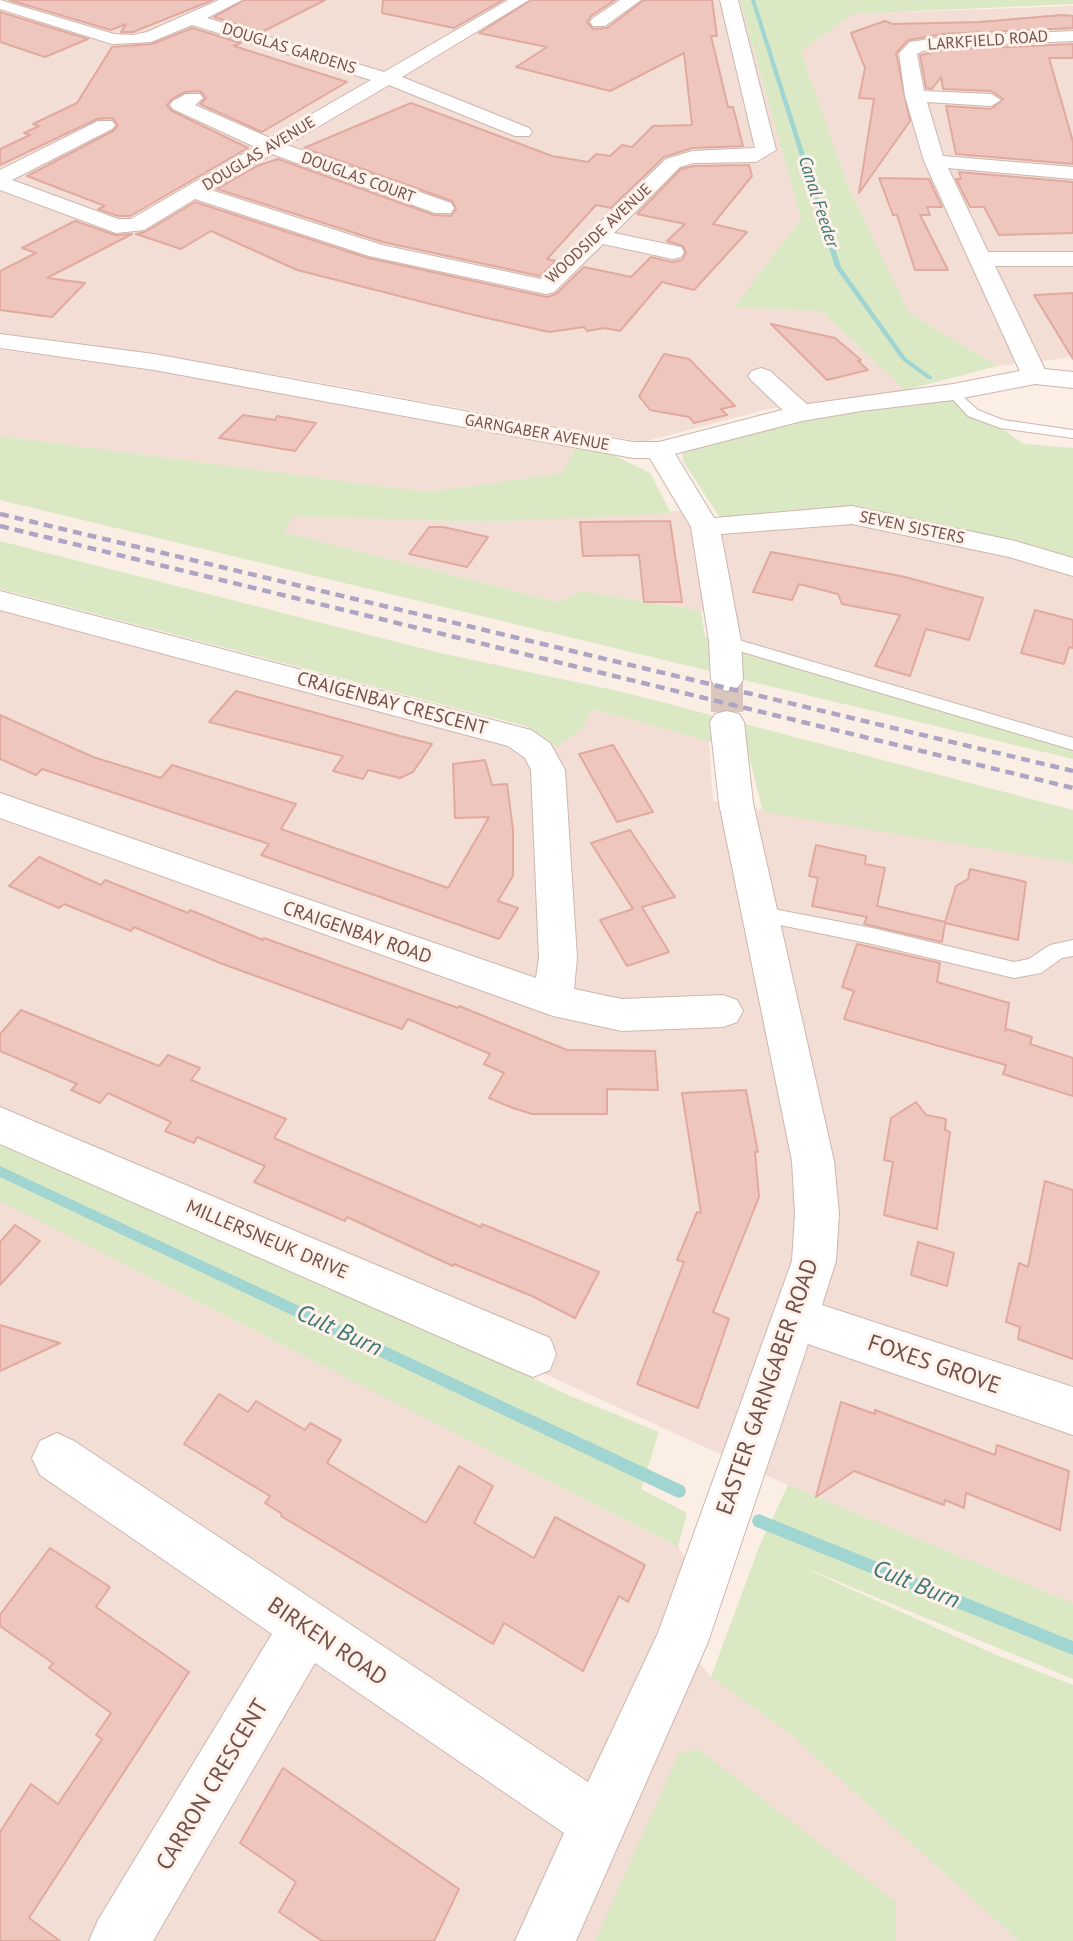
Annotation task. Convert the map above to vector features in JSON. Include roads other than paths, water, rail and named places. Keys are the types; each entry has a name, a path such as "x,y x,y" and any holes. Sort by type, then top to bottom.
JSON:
{"street":[{"path":"0,3 121,40 151,37 233,0"},
{"name":"DOUGLAS AVENUE","path":"0,180 90,218 116,226 146,222 520,0"},
{"path":"599,22 632,0"},
{"name":"WOODSIDE AVENUE","path":"195,192 377,251 547,287 673,163 692,157 757,156 766,150 729,0"},
{"name":"DOUGLAS GARDENS","path":"191,19 386,78"},
{"name":"LARKFIELD ROAD","path":"1035,376 934,161 915,96 908,53 916,46 944,42 1073,36"},
{"path":"386,78 522,132"},
{"path":"915,96 991,100"},
{"name":"DOUGLAS COURT","path":"193,98 180,105 273,146 443,208"},
{"path":"0,180 105,125"},
{"path":"934,161 1073,173"},
{"path":"599,236 673,252"},
{"path":"981,259 1073,259"},
{"name":"GARNGABER AVENUE","path":"0,341 154,362 633,450 659,450 801,413 953,392 1035,376 1073,380"},
{"path":"760,374 801,413"},
{"name":"EASTER GARNGABER ROAD","path":"545,1941 681,1642 814,1261 817,1214 813,1161 736,803 725,641 705,527 659,450"},
{"name":"SEVEN SISTERS","path":"705,527 852,515 1015,550 1073,567"},
{"name":"CRAIGENBAY CRESCENT","path":"0,600 519,738 538,751 548,770 558,958 553,1000"},
{"name":"CRAIGENBAY ROAD","path":"4,810 553,1000 622,1015 723,1011"},
{"name":"MILLERSNEUK DRIVE","path":"0,1125 533,1354"},
{"name":"FOXES GROVE","path":"795,1318 1073,1411"},
{"name":"BIRKEN ROAD","path":"57,1458 306,1628 600,1823"},
{"name":"CARRON CRESCENT","path":"119,1941 306,1628"}],"lane":[{"path":"953,392 973,413 1000,424 1073,434"},
{"path":"725,641 1073,744"},
{"path":"758,914 884,939 1014,970 1034,967 1058,951 1073,948"}],"waterway":[{"name":"Canal Feeder","path":"753,0 838,267 904,359 930,378"},
{"name":"Cult Burn","path":"0,1171 679,1491"},
{"name":"Cult Burn","path":"759,1521 1073,1648"}],"tunnel":[{"path":"727,680 727,722"}],"railway":[{"path":"0,514 1073,771"},
{"path":"0,526 1073,788"}]}
